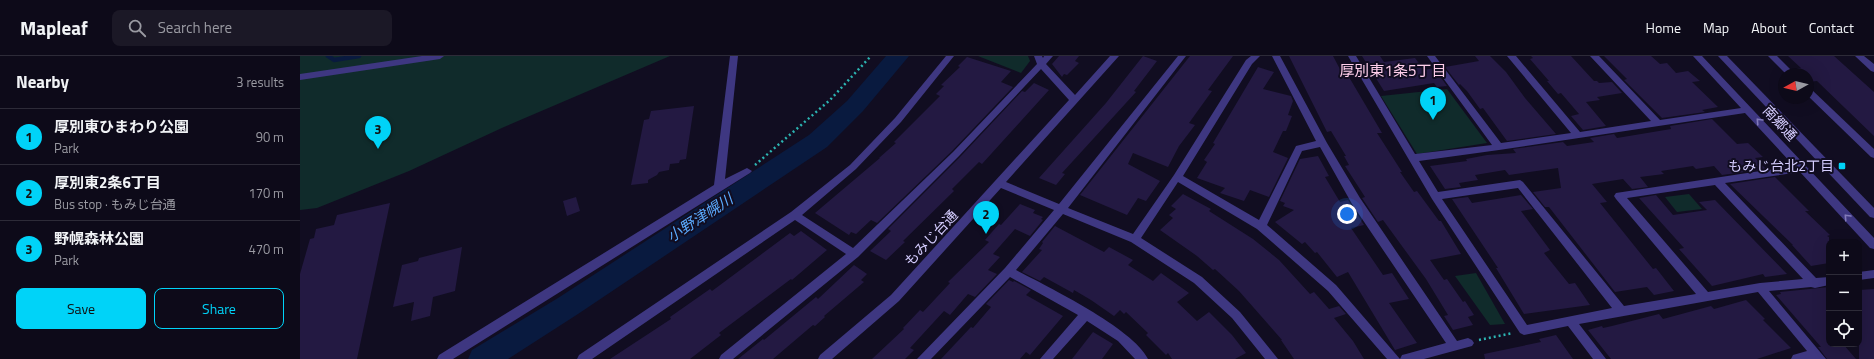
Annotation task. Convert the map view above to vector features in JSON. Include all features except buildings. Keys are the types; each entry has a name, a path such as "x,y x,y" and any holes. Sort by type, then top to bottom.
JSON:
{"street":[{"path":"300,77 440,56"},
{"path":"719,187 734,56"},
{"path":"583,359 795,214 853,167 898,120 950,56"},
{"path":"725,359 854,254 956,154 1039,60 1049,56"},
{"name":"もみじ台通","path":"824,359 895,298 1115,56"},
{"path":"923,359 1009,272 1061,209 1182,56"},
{"path":"1135,239 1177,177 1249,62 1256,56"},
{"path":"1276,56 1322,143 1356,201 1454,346"},
{"path":"1352,56 1435,196 1524,330 1621,311 1760,288 1815,284 1826,282"},
{"path":"1431,56 1499,147"},
{"path":"1511,56 1578,135"},
{"path":"1594,56 1658,123"},
{"name":"南郷通","path":"1697,56 1874,245"},
{"name":"南郷通","path":"1722,56 1874,214"},
{"path":"1772,56 1785,68"},
{"path":"1859,56 1870,62 1874,69"},
{"path":"1039,60 1075,101"},
{"path":"1814,97 1874,155"},
{"path":"1413,158 1499,147 1747,110"},
{"path":"1261,226 1298,148 1322,143"},
{"path":"1706,297 1619,196 1802,168"},
{"path":"443,359 719,187 747,172"},
{"path":"1177,177 1261,226 1332,288 1394,359"},
{"path":"1717,181 1815,284"},
{"path":"1000,184 1135,239 1198,280 1236,315 1272,359"},
{"path":"1435,196 1520,184 1621,311"},
{"path":"795,214 854,254"},
{"path":"1009,272 1086,314 1122,338 1142,359"},
{"path":"1862,276 1874,274"},
{"path":"1760,288 1818,356"},
{"path":"1046,359 1086,314"},
{"path":"1571,322 1600,359"},
{"path":"1406,359 1468,343"},
{"path":"1797,359 1818,356"}],"path":[{"path":"747,172 811,118 850,80 871,56"},
{"path":"1468,343 1524,330"}],"green space":[{"path":"300,56 670,56 504,127 409,171 317,208 300,210"},
{"path":"978,56 1028,56 1030,61 1021,73"},
{"path":"1447,89 1487,143 1417,154 1381,96"},
{"path":"1689,194 1702,209 1677,212 1665,197"},
{"path":"1476,273 1505,324 1490,325 1455,276"}],"waterway":[{"path":"328,56 334,60 359,56"},
{"name":"小野津幌川","path":"483,359 568,306 818,141 855,106 898,56"}],"place":[{"name":"厚別東ひまわり公園","path":"1433,120"},
{"name":"野幌森林公園","path":"378,149"},
{"name":"もみじ台北2丁目","path":"1842,166"},
{"name":"厚別東2条6丁目","path":"986,234"}],"district":[{"name":"厚別東1条5丁目","path":"1393,71"}]}
